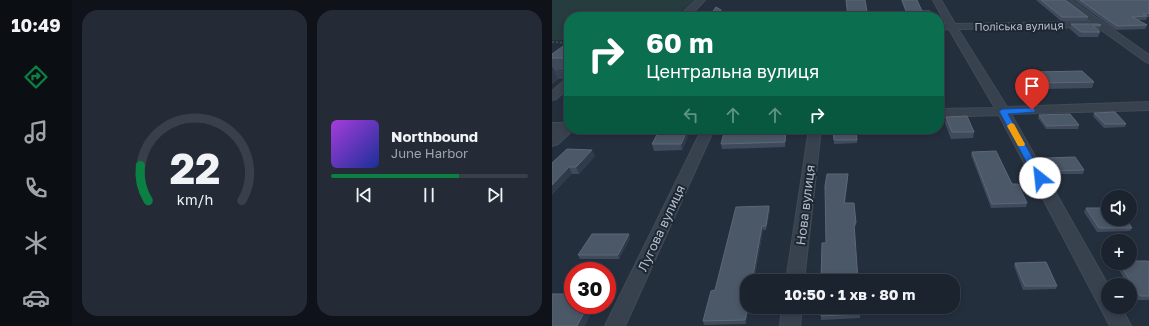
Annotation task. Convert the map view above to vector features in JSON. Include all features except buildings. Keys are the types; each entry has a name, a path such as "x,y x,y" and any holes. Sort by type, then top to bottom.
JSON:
{"street":[{"path":"689,12 701,0"},
{"path":"937,0 944,12"},
{"path":"1066,0 1149,60"},
{"path":"944,13 1003,111 1101,290"},
{"name":"Поліська вулиця","path":"944,27 1100,24"},
{"path":"552,74 564,75"},
{"path":"552,97 564,86"},
{"path":"944,113 1149,106"},
{"path":"552,141 564,127"},
{"name":"Лугова вулиця","path":"615,326 706,134"},
{"name":"Нова вулиця","path":"797,274 814,134"},
{"path":"790,326 791,314"},
{"path":"1114,314 1120,326"}],"path":[{"path":"552,42 564,43"}],"green space":[{"path":"552,0 694,0 681,12 564,12 564,40 552,40"}],"slow traffic":[{"path":"1011,126 1021,144"}],"route":[{"path":"1032,110 1003,111 1040,178"}]}
